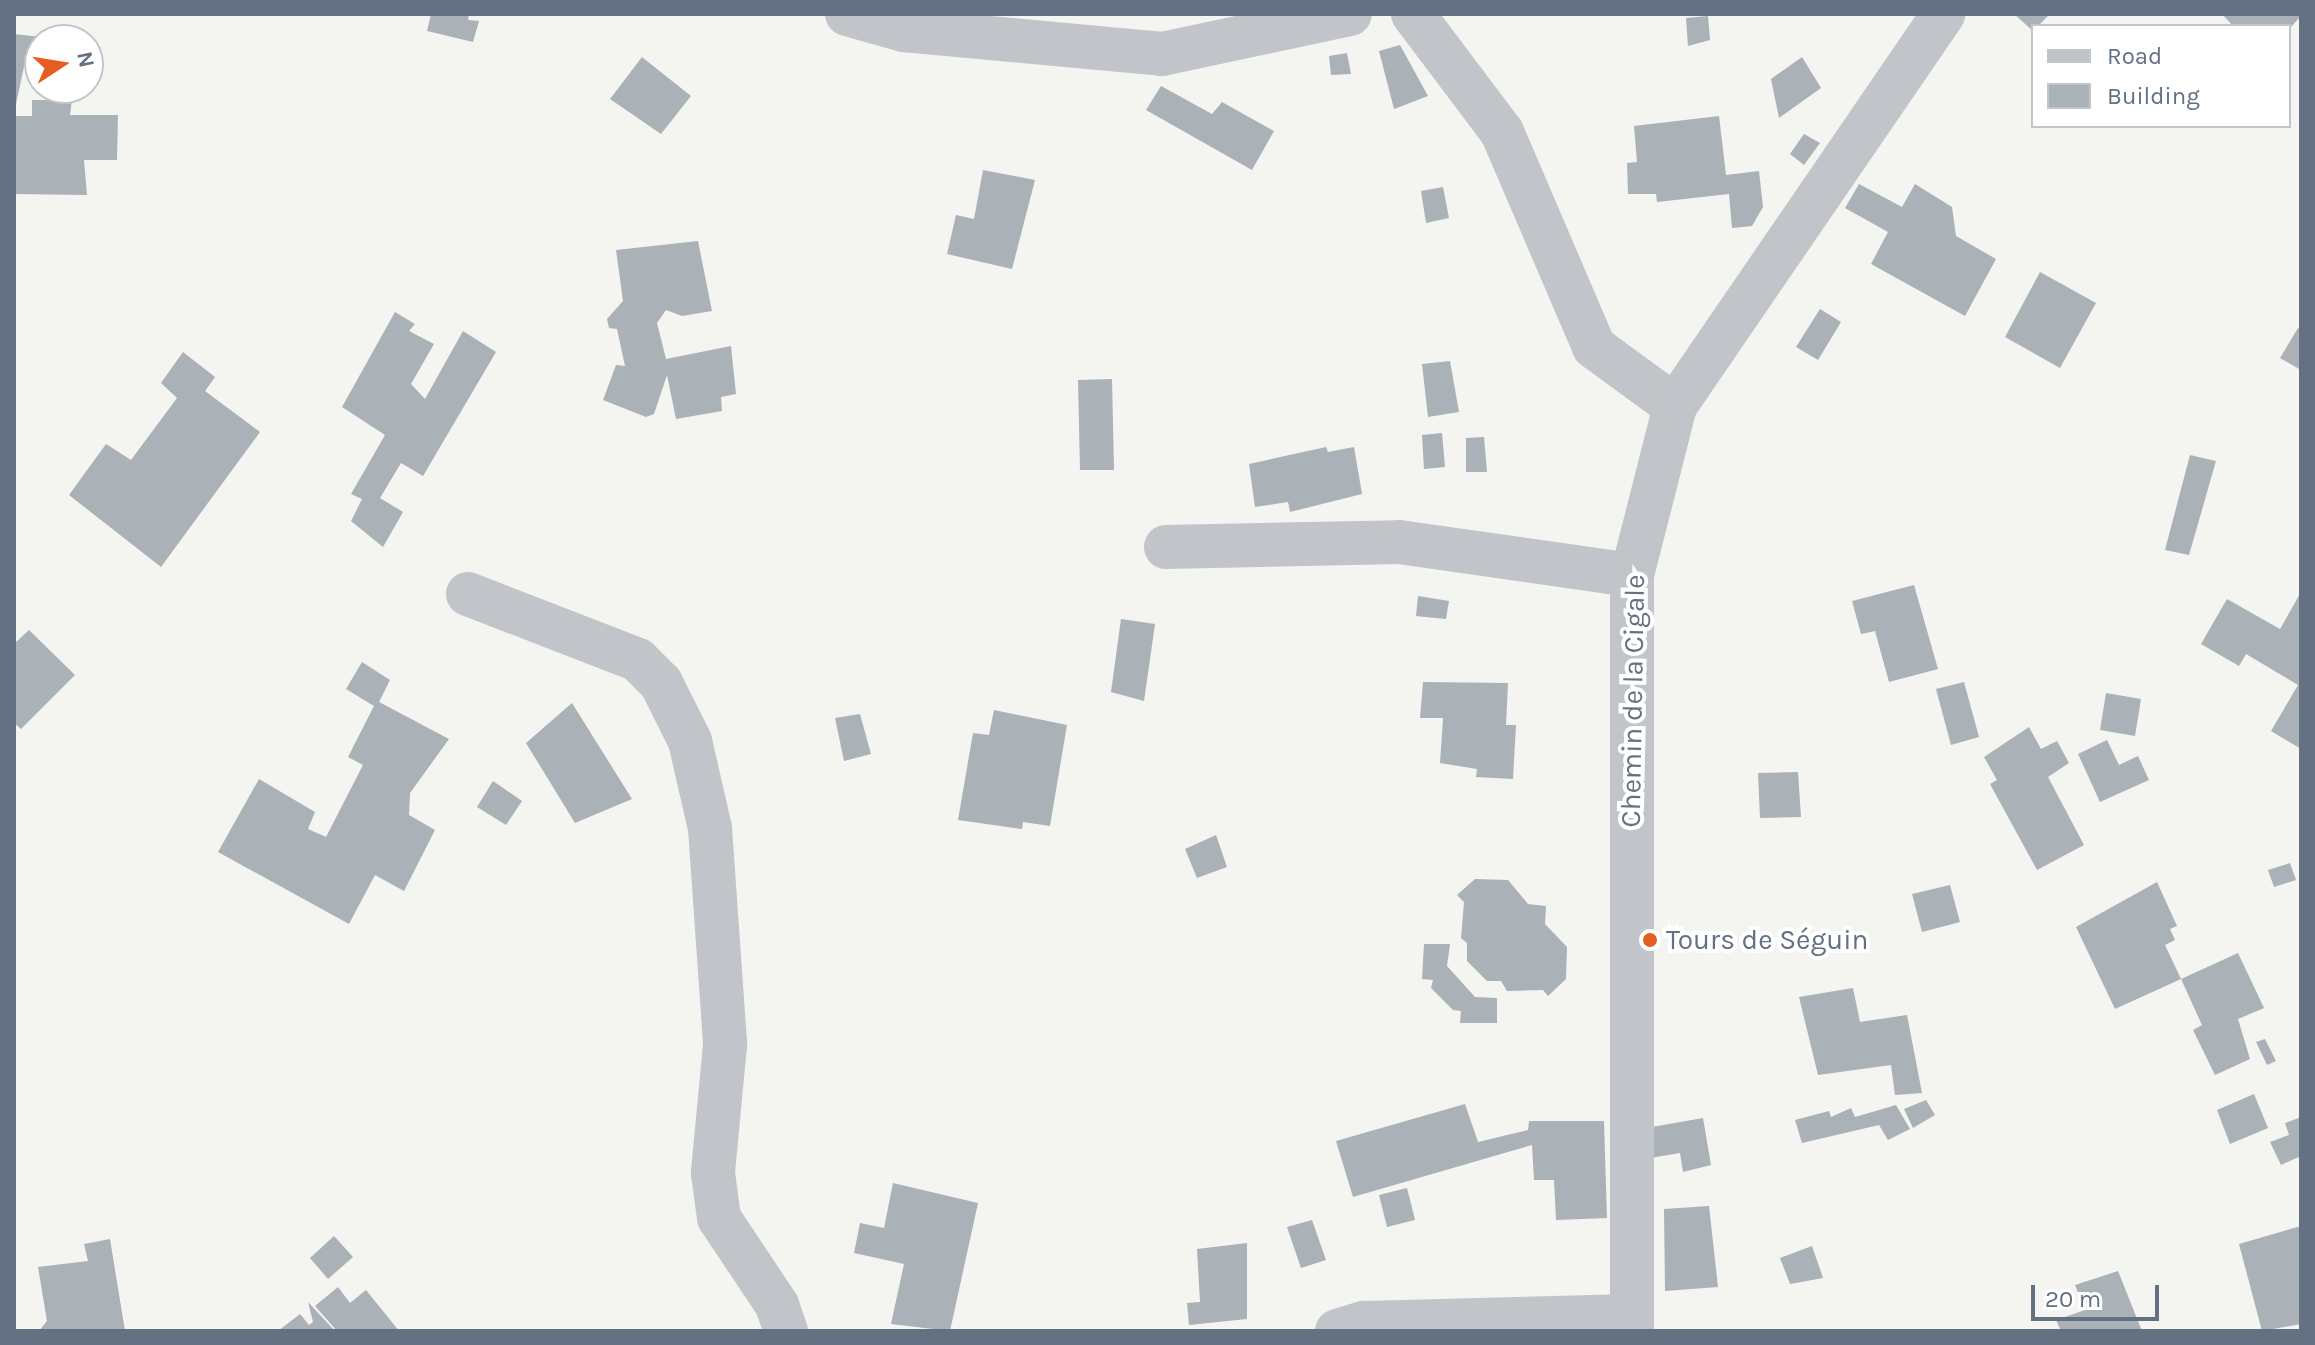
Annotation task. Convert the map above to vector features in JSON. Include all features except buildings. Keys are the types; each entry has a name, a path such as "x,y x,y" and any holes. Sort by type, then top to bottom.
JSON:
{"street":[{"path":"847,14 904,30 1162,54 1350,14"},
{"path":"1413,14 1502,132 1594,347 1675,406"},
{"name":"Chemin de la Cigale","path":"1631,1324 1632,575 1675,406 1943,14"},
{"path":"1166,547 1399,542 1632,575"},
{"path":"468,594 638,660 661,683 690,741 710,828 725,1045 713,1173 719,1218 777,1305 786,1331"},
{"path":"1337,1331 1364,1323 1631,1324"}],"place":[{"name":"Tours de Séguin","path":"1650,940"}]}
